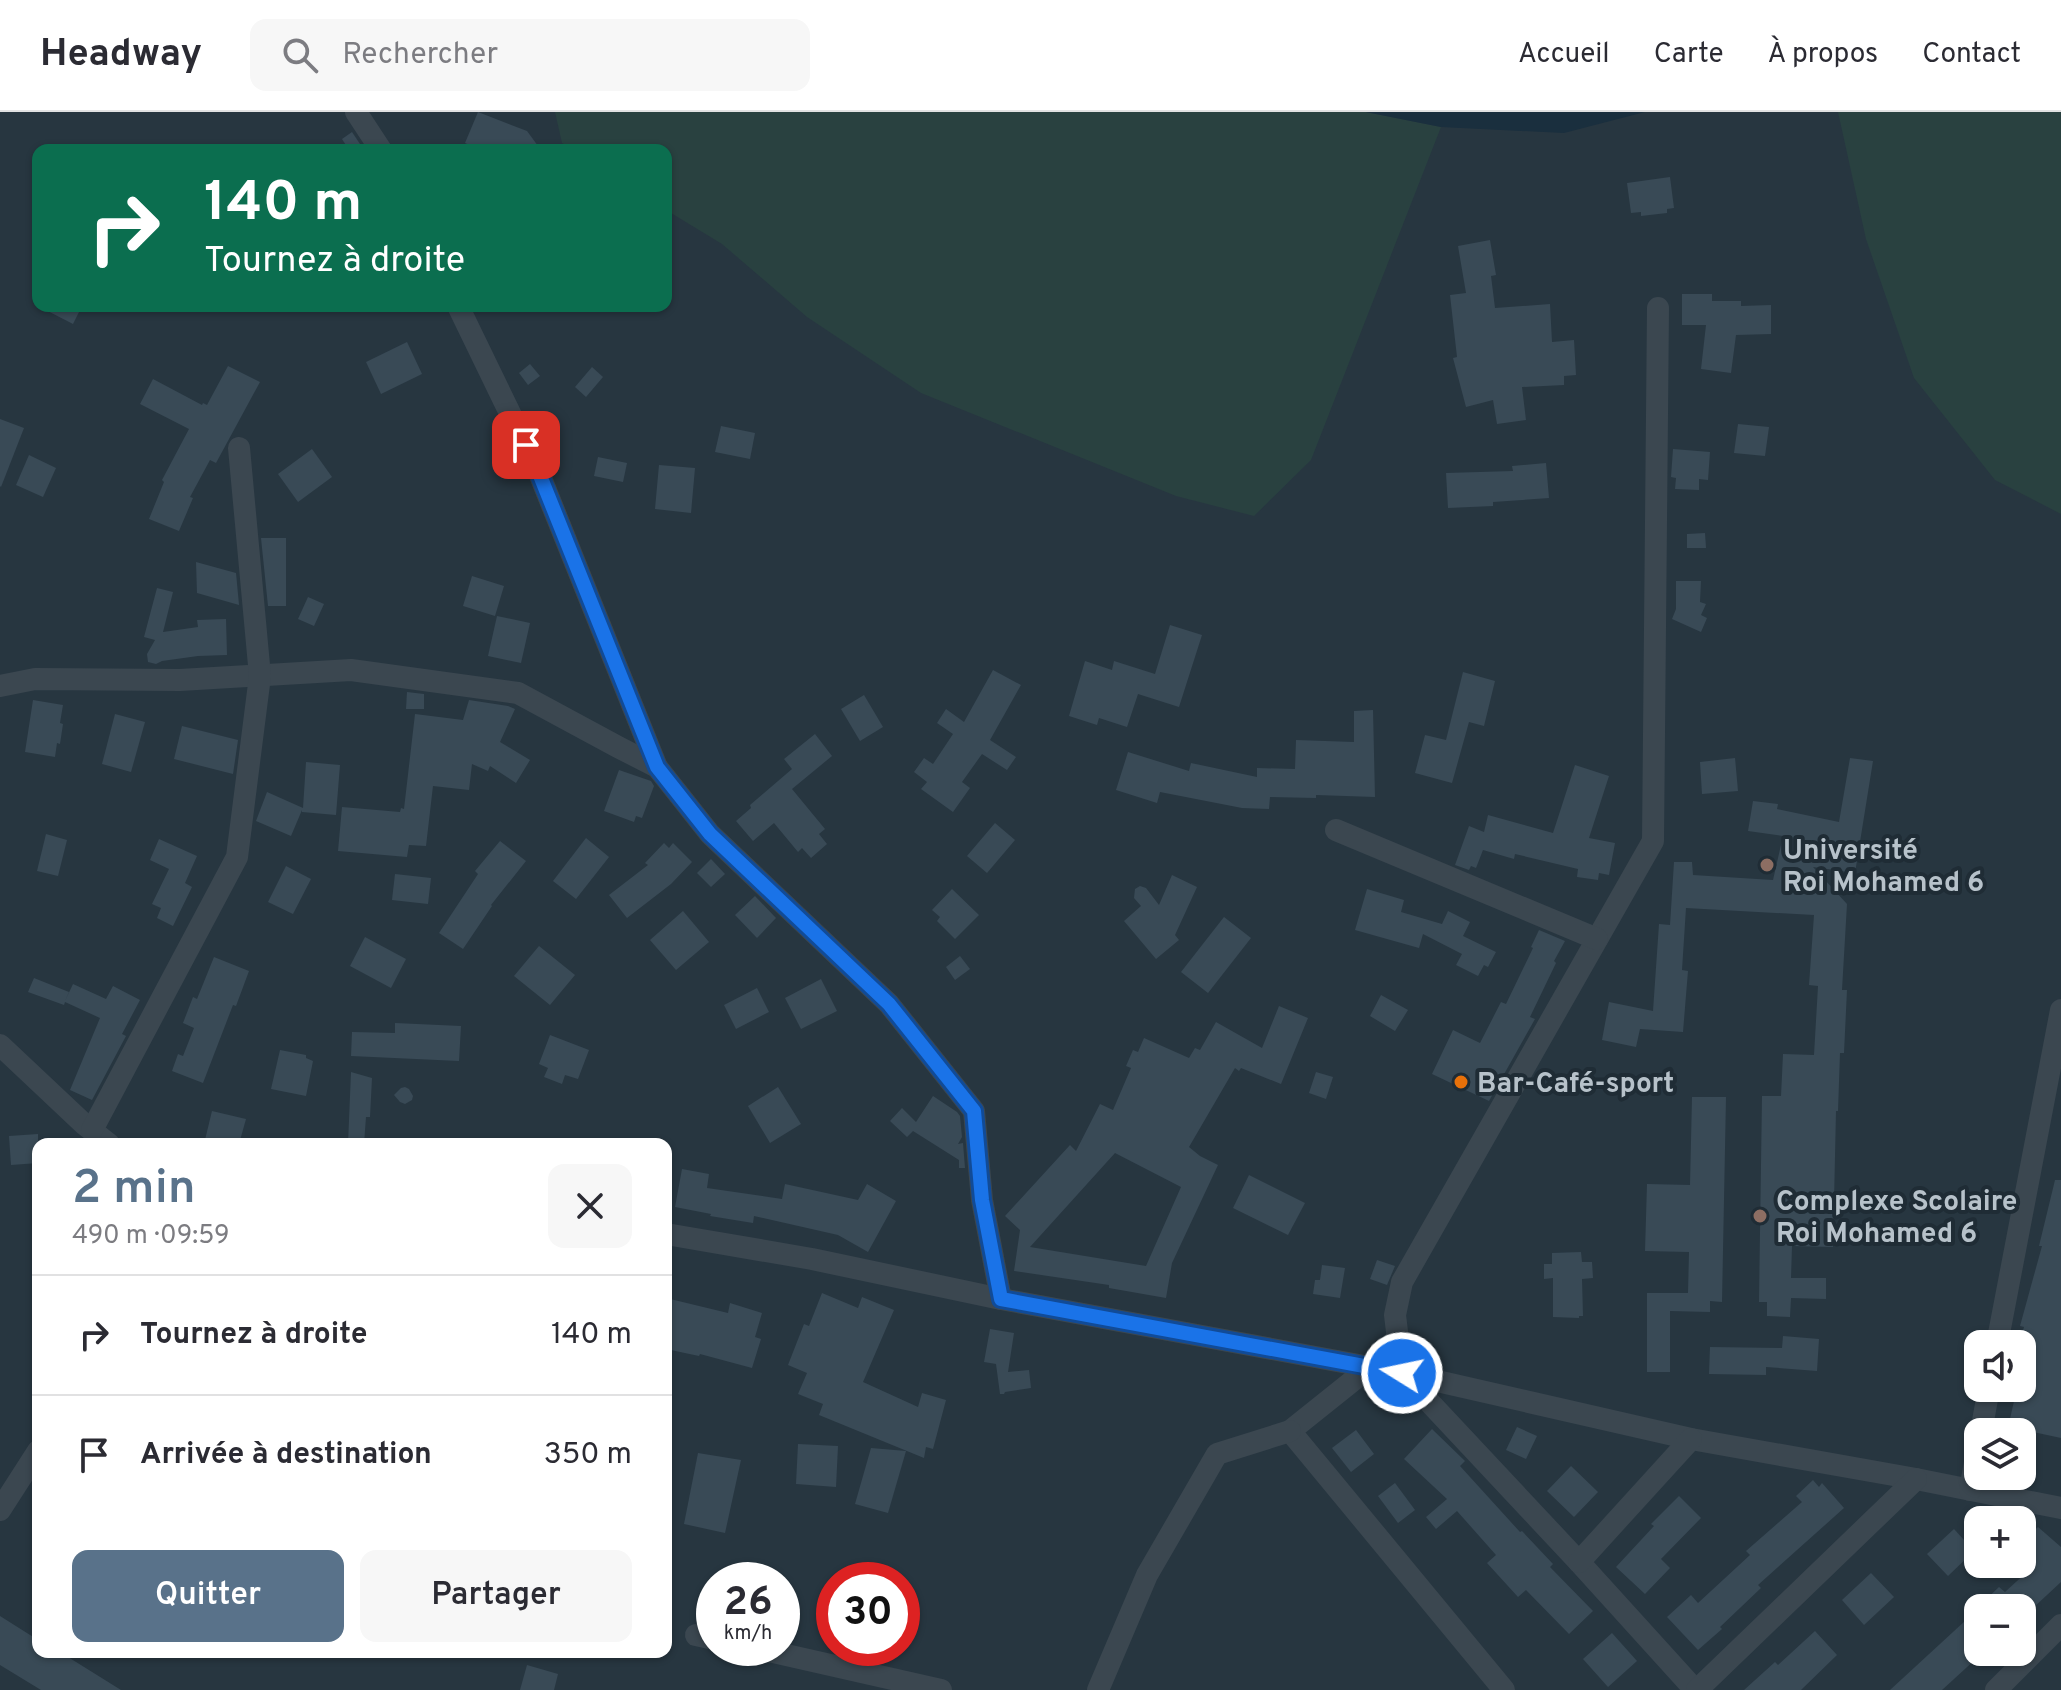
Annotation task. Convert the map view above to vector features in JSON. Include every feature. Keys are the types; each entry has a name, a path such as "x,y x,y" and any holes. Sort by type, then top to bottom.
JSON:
{"street":[{"path":"356,112 377,144"},
{"path":"1658,308 1653,841 1402,1282 1395,1315 1402,1373 1696,1690 1916,1479"},
{"path":"461,312 539,473 657,767 710,834 889,1004 974,1111 982,1200 1001,1299"},
{"path":"0,1045 100,1137 237,857 260,676 239,448"},
{"path":"0,686 35,679 180,680 351,670 518,693 657,767"},
{"path":"1336,830 1597,939"},
{"path":"2000,1330 2061,1010"},
{"path":"672,1235 812,1259 1001,1299 1402,1373 1691,1439 1964,1489"},
{"path":"1098,1690 1147,1575 1217,1454 1290,1431 1370,1367"},
{"path":"1290,1431 1504,1690"},
{"path":"1579,1562 1691,1439"},
{"path":"0,1510 32,1460"},
{"path":"1970,1490 2061,1508"},
{"path":"1996,1690 2061,1625"},
{"path":"800,1658 941,1690"},
{"path":"1478,1659 1487,1690"}],"green space":[{"path":"555,112 1366,112 1441,127 1311,460 1254,516 1176,496 921,393 807,317 722,244 672,214 672,144 562,143"},
{"path":"1838,112 2061,112 2061,514 1995,480 1914,378 1866,239"}],"water":[{"path":"1366,112 1645,112 1564,133 1441,127"}],"building":[{"path":"478,112 527,131 537,144 467,144 465,143"},
{"path":"352,132 360,144 345,144 342,139"},
{"path":"1670,177 1674,208 1667,209 1667,213 1641,216 1641,212 1631,213 1627,183"},
{"path":"1490,240 1496,275 1491,276 1495,308 1550,304 1552,342 1574,340 1576,375 1564,376 1564,385 1522,387 1526,420 1497,424 1493,400 1466,407 1453,358 1457,357 1450,295 1466,293 1458,246"},
{"path":"1682,294 1712,294 1712,301 1741,301 1741,306 1771,305 1771,334 1736,335 1731,373 1701,369 1706,325 1682,325"},
{"path":"50,312 79,312 73,324"},
{"path":"407,342 422,374 381,394 366,362"},
{"path":"530,364 540,376 528,385 519,373"},
{"path":"228,366 260,382 216,463 210,460 190,497 193,498 179,531 149,519 164,482 162,480 189,429 140,404 153,379 207,405"},
{"path":"592,367 603,377 586,397 575,387"},
{"path":"0,419 24,428 1,487 0,486"},
{"path":"1738,424 1769,427 1765,456 1734,453"},
{"path":"721,426 755,433 750,459 715,452"},
{"path":"312,449 332,477 298,502 278,474"},
{"path":"1673,449 1710,452 1708,480 1699,479 1699,490 1675,489 1676,478 1671,477"},
{"path":"29,455 56,468 43,497 16,485"},
{"path":"598,457 627,463 623,482 594,476"},
{"path":"1546,463 1549,498 1493,502 1493,506 1448,508 1446,473 1513,471 1512,466"},
{"path":"659,465 695,468 691,513 655,509"},
{"path":"1705,533 1706,548 1687,548 1687,534"},
{"path":"261,538 286,538 286,606 268,606"},
{"path":"196,562 236,573 239,605 197,593"},
{"path":"472,576 504,586 495,616 463,606"},
{"path":"1676,581 1701,581 1700,602 1706,604 1701,615 1707,618 1701,632 1672,619 1676,609"},
{"path":"157,588 173,592 163,632 198,627 197,620 226,619 227,655 198,656 156,664 148,662 147,654 155,640 144,637"},
{"path":"308,597 324,604 314,626 298,619"},
{"path":"497,616 530,623 521,663 488,656"},
{"path":"1170,625 1202,635 1179,707 1138,694 1127,727 1099,718 1097,725 1069,716 1085,661 1112,670 1114,661 1155,674"},
{"path":"993,670 1021,685 990,740 1016,757 1007,770 982,754 962,782 970,788 953,812 921,789 927,782 914,772 924,758 933,764 953,734 937,723 946,709 964,722"},
{"path":"1463,672 1495,681 1484,726 1469,722 1452,783 1415,773 1425,735 1446,740"},
{"path":"407,692 424,694 424,709 406,709"},
{"path":"864,695 883,727 860,741 841,709"},
{"path":"33,700 63,705 60,744 57,743 55,757 25,752"},
{"path":"469,700 515,709 500,742 530,760 516,783 490,766 488,771 472,764 469,790 433,786 426,846 409,845 407,857 338,851 342,807 400,812 401,808 404,809 415,714 463,720"},
{"path":"1373,710 1375,797 1270,797 1269,809 1242,808 1160,792 1157,803 1116,790 1128,752 1189,771 1191,763 1257,777 1257,768 1295,769 1296,740 1354,742 1354,711"},
{"path":"115,714 145,722 131,772 102,764"},
{"path":"182,726 238,740 233,774 174,759"},
{"path":"815,734 832,756 792,789 825,829 819,834 827,844 811,858 802,848 798,852 774,823 753,841 736,821 792,769 784,759"},
{"path":"1735,758 1738,791 1702,794 1700,762"},
{"path":"1850,758 1873,761 1855,873 1813,867 1847,904 1842,990 1847,990 1844,1053 1840,1053 1836,1111 1833,1247 1792,1246 1791,1278 1826,1278 1826,1299 1791,1298 1790,1317 1767,1316 1767,1302 1759,1302 1762,1096 1781,1096 1783,1054 1814,1055 1818,986 1809,985 1814,915 1686,908 1682,970 1688,971 1683,1032 1640,1029 1636,1047 1602,1040 1609,1002 1653,1011 1659,924 1670,925 1674,862 1692,862 1693,875 1773,880 1783,836 1748,831 1753,801 1778,804 1777,809 1839,822"},
{"path":"306,762 340,765 336,815 302,810 291,836 256,821 267,792 303,808"},
{"path":"1575,765 1609,776 1589,838 1615,843 1609,875 1599,873 1598,880 1577,877 1578,869 1515,854 1514,859 1483,850 1476,868 1471,866 1469,870 1455,865 1469,826 1484,832 1488,815 1553,833"},
{"path":"619,770 651,781 654,786 642,818 636,816 634,822 604,811"},
{"path":"995,823 1015,840 987,873 967,856"},
{"path":"46,834 67,840 58,876 37,871"},
{"path":"586,838 609,857 576,899 553,881"},
{"path":"159,839 197,856 185,883 192,887 173,926 157,918 161,908 152,904 169,869 150,860"},
{"path":"500,841 526,861 491,905 463,949 439,933 478,874 475,871"},
{"path":"664,843 669,848 673,843 692,862 671,884 627,918 609,895 648,865 645,863"},
{"path":"711,859 725,874 711,887 697,873"},
{"path":"286,866 311,879 293,914 268,902"},
{"path":"395,874 431,878 428,904 392,900"},
{"path":"1172,875 1197,887 1175,935 1179,940 1156,959 1124,921 1141,906 1134,898 1135,889 1140,886 1146,888 1159,905"},
{"path":"952,889 979,915 955,939 937,921 940,917 932,910"},
{"path":"1367,889 1404,900 1401,912 1442,924 1448,911 1470,922 1463,936 1496,952 1488,967 1484,965 1478,976 1456,965 1462,954 1423,934 1419,948 1355,930"},
{"path":"755,896 776,918 757,938 735,915"},
{"path":"683,911 709,942 676,970 650,940"},
{"path":"1224,917 1251,938 1208,993 1181,972"},
{"path":"1539,930 1565,941 1530,1017 1535,1019 1489,1101 1432,1074 1453,1030 1480,1043 1501,1002 1506,1004"},
{"path":"365,937 406,959 391,988 350,966"},
{"path":"539,946 575,975 550,1005 514,976"},
{"path":"960,956 970,969 955,980 946,967"},
{"path":"214,957 249,971 203,1083 172,1071 178,1054 183,1056 194,1028 183,1023 193,997 197,999"},
{"path":"34,978 69,992 65,1001 73,984 106,999 113,986 140,1000 122,1034 126,1036 92,1100 70,1090 100,1018 65,1002 64,1005 28,992"},
{"path":"821,979 837,1011 801,1029 785,998"},
{"path":"757,988 769,1012 736,1029 724,1005"},
{"path":"1381,995 1408,1010 1395,1031 1370,1016"},
{"path":"1279,1006 1308,1018 1281,1084 1235,1068 1189,1147 1218,1165 1172,1263 1166,1298 1109,1288 1109,1285 1014,1271 1020,1230 1005,1216 1070,1145 1076,1151 1100,1104 1113,1110 1131,1068 1126,1066 1133,1050 1138,1052 1144,1038 1189,1058 1195,1048 1200,1050 1216,1022 1262,1048","holes":["1115,1153 1181,1187 1146,1266 1030,1247"]},
{"path":"395,1023 461,1026 459,1061 351,1056 352,1032 395,1033"},
{"path":"550,1035 589,1050 578,1079 565,1075 562,1084 544,1077 548,1068 539,1064"},
{"path":"280,1050 306,1055 313,1061 306,1096 271,1089"},
{"path":"351,1072 372,1078 370,1117 366,1117 364,1138 348,1138"},
{"path":"1316,1072 1333,1077 1326,1099 1309,1093"},
{"path":"405,1087 413,1096 405,1104 394,1095"},
{"path":"778,1087 801,1124 770,1143 748,1106"},
{"path":"933,1096 960,1116 962,1137 958,1144 963,1143 965,1168 959,1168 959,1160 913,1131 907,1137 890,1121 902,1108 916,1122"},
{"path":"1692,1097 1726,1097 1722,1302 1710,1301 1710,1312 1670,1311 1670,1372 1647,1372 1647,1293 1688,1293 1689,1252 1645,1251 1647,1184 1690,1185"},
{"path":"212,1111 246,1119 241,1138 205,1138"},
{"path":"38,1134 38,1138 32,1138 32,1163 11,1165 9,1136"},
{"path":"682,1169 709,1174 707,1188 782,1199 785,1184 858,1200 867,1184 896,1201 868,1252 838,1235 754,1216 753,1223 675,1207"},
{"path":"1249,1175 1305,1203 1288,1235 1233,1208"},
{"path":"2055,1180 2061,1180 2061,1438 2036,1433 2036,1418 2010,1418 2014,1402 2036,1402 2036,1330 2023,1330 2024,1327 2020,1326 2042,1246 2039,1246"},
{"path":"1581,1252 1582,1262 1592,1262 1593,1278 1582,1279 1583,1316 1553,1317 1553,1278 1544,1279 1544,1264 1552,1264 1552,1253"},
{"path":"1377,1260 1395,1266 1387,1285 1370,1279"},
{"path":"1322,1265 1345,1268 1340,1298 1313,1294 1315,1280 1320,1280"},
{"path":"822,1293 858,1308 862,1297 894,1310 863,1382 918,1407 922,1393 946,1400 933,1449 926,1447 924,1458 819,1415 823,1404 798,1394 807,1373 788,1365 804,1324 809,1326"},
{"path":"672,1299 728,1313 730,1303 762,1313 755,1337 761,1339 752,1368 672,1350"},
{"path":"990,1329 1014,1333 1008,1372 1029,1370 1031,1388 1000,1394 996,1364 984,1362"},
{"path":"1783,1336 1819,1339 1817,1371 1766,1367 1766,1375 1709,1374 1710,1347 1782,1348"},
{"path":"1517,1427 1537,1436 1526,1459 1506,1450"},
{"path":"1432,1429 1465,1461 1460,1466 1593,1611 1569,1634 1526,1590 1518,1597 1487,1563 1496,1555 1457,1511 1436,1529 1426,1517 1447,1499 1404,1459"},
{"path":"1356,1430 1374,1454 1351,1472 1332,1448"},
{"path":"798,1444 838,1446 836,1487 796,1484"},
{"path":"871,1448 906,1451 888,1513 855,1504"},
{"path":"698,1453 741,1460 725,1533 684,1524"},
{"path":"1571,1466 1598,1492 1574,1517 1547,1491"},
{"path":"1813,1480 1819,1487 1822,1483 1844,1508 1758,1585 1761,1588 1698,1650 1667,1617 1691,1595 1698,1603 1750,1555 1746,1551 1802,1502 1796,1496"},
{"path":"1395,1483 1415,1510 1398,1523 1378,1496"},
{"path":"1679,1496 1701,1518 1661,1559 1670,1568 1645,1594 1616,1567"},
{"path":"2038,1527 2061,1547 2061,1582 2036,1605 2036,1594 1992,1594 1999,1587 2005,1592 2020,1578 2036,1578"},
{"path":"1954,1529 1964,1540 1964,1561 1948,1576 1927,1554"},
{"path":"1871,1573 1894,1597 1864,1625 1842,1600"},
{"path":"0,1616 32,1636 32,1658 70,1658 121,1690 41,1690 0,1665"},
{"path":"1964,1622 1964,1666 1968,1666 1942,1690 1890,1690"},
{"path":"1815,1631 1837,1655 1801,1690 1744,1690 1775,1662 1778,1665"},
{"path":"1612,1633 1637,1661 1608,1687 1583,1659"},
{"path":"527,1665 558,1674 554,1690 520,1690"}],"place":[{"name":"Université Roi Mohamed 6","path":"1767,865"},
{"name":"Bar-Café-sport","path":"1461,1082"},
{"name":"Complexe Scolaire Roi Mohamed 6","path":"1760,1216"}],"route":[{"path":"526,445 657,767 710,834 889,1004 974,1111 982,1200 1001,1299 1402,1373"}]}
